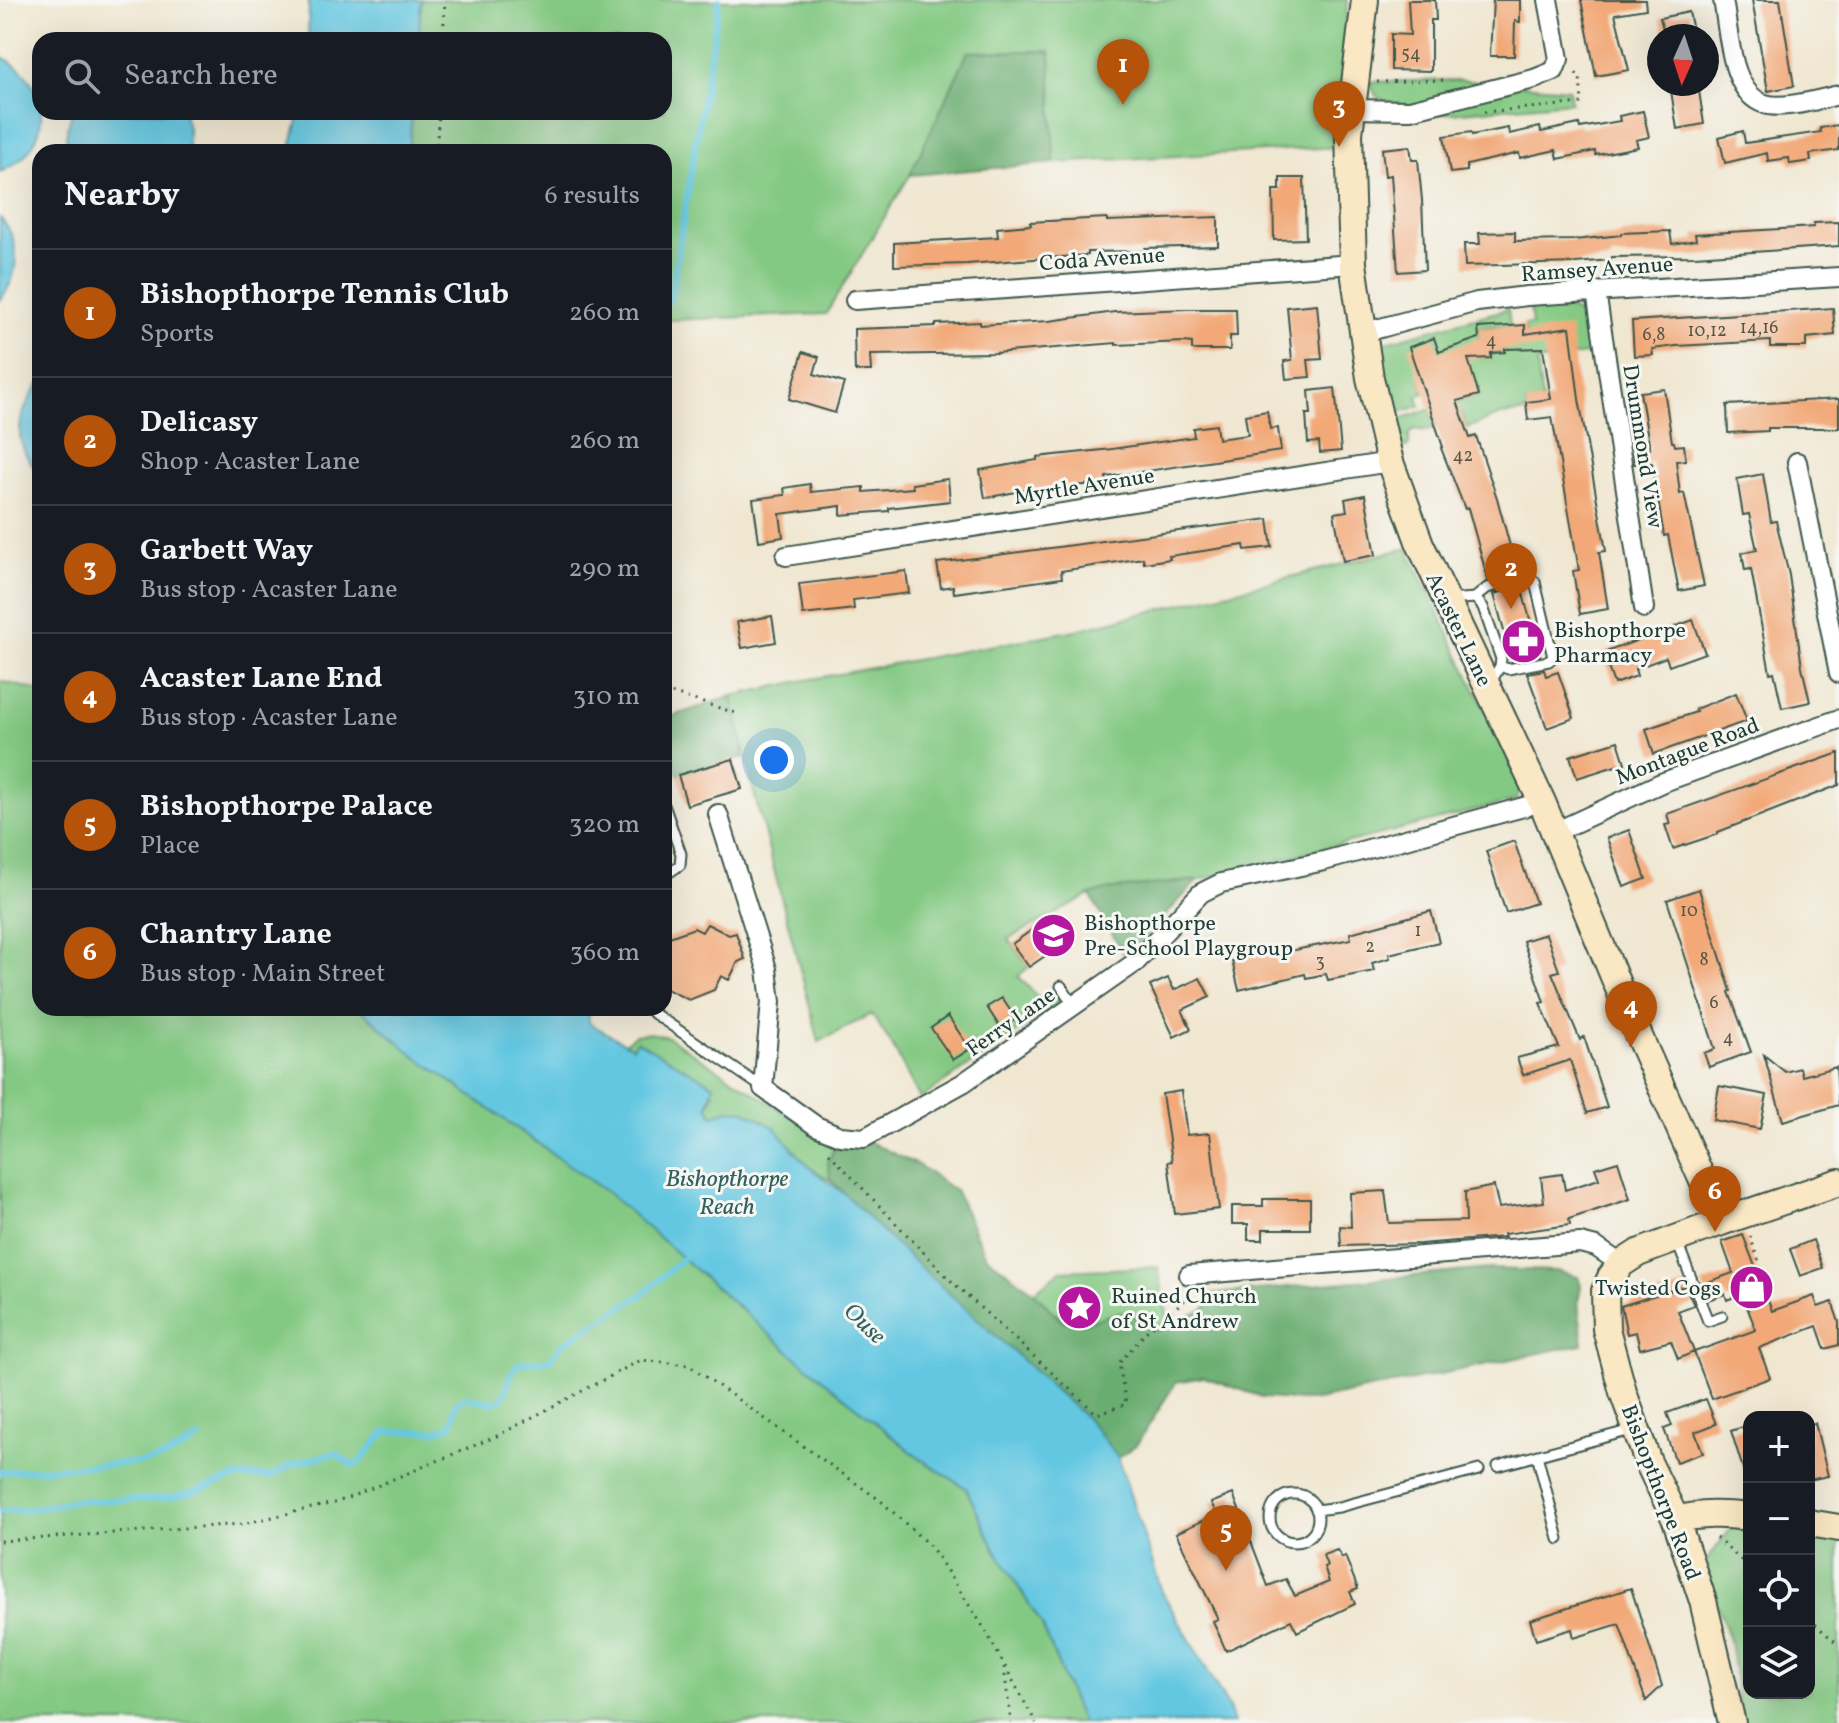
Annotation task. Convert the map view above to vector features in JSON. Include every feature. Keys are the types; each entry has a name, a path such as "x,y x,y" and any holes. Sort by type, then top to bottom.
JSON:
{"street":[{"name":"Acaster Lane","path":"1365,0 1350,109 1349,195 1353,264 1362,333 1390,462 1445,600 1494,677 1634,1025 1731,1218"},
{"path":"1350,109 1410,110 1534,79 1554,71 1559,59 1548,0"},
{"path":"1723,0 1741,87 1750,97 1765,104 1780,105 1839,95"},
{"name":"Coda Avenue","path":"855,300 1353,264"},
{"name":"Ramsey Avenue","path":"1362,333 1477,302 1839,277"},
{"name":"Drummond View","path":"1596,292 1644,608"},
{"name":"Myrtle Avenue","path":"786,556 1390,462"},
{"path":"1797,462 1839,673"},
{"name":"Montague Road","path":"1555,832 1661,783 1839,719"},
{"name":"Ferry Lane","path":"763,1088 816,1126 840,1136 864,1138 963,1083 1136,962 1201,893 1221,883 1324,861 1542,802"},
{"path":"718,814 767,969 771,1002 763,1088"},
{"path":"1189,1275 1580,1243 1596,1247 1621,1264 1638,1253 1731,1218 1838,1186"},
{"name":"Bishopthorpe Road","path":"1621,1264 1605,1291 1606,1329 1635,1429 1685,1518 1732,1723"},
{"path":"1685,1518 1723,1514 1743,1516"},
{"path":"1815,1524 1839,1528"}],"lane":[{"path":"1445,600 1475,598 1487,588 1528,577 1535,582 1553,657 1549,661 1508,669 1494,677"},
{"path":"1475,598 1483,607 1501,659 1494,677"},
{"path":"672,828 681,854 680,865 672,870"},
{"path":"1061,986 1074,1006"},
{"path":"658,1016 763,1088"},
{"path":"1676,1239 1708,1321 1722,1316"},
{"path":"1498,1466 1635,1429"},
{"path":"1537,1455 1559,1539"},
{"path":"1316,1510 1339,1507 1479,1470"},
{"path":"1290,1494 1306,1497 1316,1510 1314,1532 1302,1541 1279,1538 1270,1525 1271,1509 1290,1494"}],"path":[{"path":"443,32 445,0"},
{"path":"1354,83 1457,80"},
{"path":"437,144 438,120"},
{"path":"672,693 736,713"},
{"path":"816,1126 822,1146 948,1278 1097,1414 1126,1404 1119,1363 1147,1331 1186,1299 1189,1275"},
{"path":"1731,1218 1766,1282"},
{"path":"0,1541 242,1524 338,1502 495,1437 641,1360 689,1365 881,1501 932,1548 984,1628 1036,1723"},
{"path":"1685,1518 1743,1562"},
{"path":"1815,1624 1839,1645"},
{"path":"1004,1664 1011,1723"}],"green space":[{"path":"421,0 1347,0 1339,147 1054,163 1050,51 968,52 910,175 826,314 672,320 672,144 410,144 411,120 672,120 672,32 419,32"},
{"path":"1050,51 1054,163 910,175 968,52"},
{"path":"1457,80 1569,89 1571,102 1440,114 1385,101 1376,96 1370,82"},
{"path":"1530,308 1559,308 1576,312 1585,325 1591,353 1537,362 1542,400 1526,403 1527,412 1501,415 1467,428 1458,405 1431,414 1435,427 1426,431 1414,429 1409,435 1409,446 1401,448 1393,421 1478,395 1420,379 1424,393 1417,396 1420,406 1392,414 1379,354 1382,343 1508,309 1510,325 1505,326 1506,348 1526,347 1525,325 1532,325","holes":["1501,325 1505,352 1491,353 1490,358 1481,358 1478,328"]},
{"path":"1407,548 1522,786 1516,800 1198,880 1106,890 1090,895 1008,939 1029,967 1018,976 1045,1005 1057,998 1060,1003 920,1099 891,1043 871,1014 819,1042 732,696 1076,630"},
{"path":"0,681 32,689 32,1016 368,1016 412,1054 608,1193 792,1354 919,1458 966,1488 994,1547 1042,1625 1082,1723 0,1723"},
{"path":"732,696 745,757 678,775 672,751 672,716"},
{"path":"1198,880 1126,958 1090,895 1106,890"},
{"path":"650,1033 668,1037 826,1139 837,1141 828,1163 831,1180 809,1167 774,1127 729,1110 713,1115 708,1106 714,1093 636,1041 632,1047 624,1043 635,1035"},
{"path":"837,1141 870,1142 920,1166 956,1192 986,1256 1034,1292 1061,1321 1082,1324 1119,1312 1148,1320 1157,1331 1205,1309 1213,1294 1489,1269 1557,1271 1578,1277 1583,1344 1312,1401 1265,1398 1204,1377 1176,1382 1137,1444 1118,1458 1090,1422 884,1234 831,1180 828,1163"},
{"path":"1158,1267 1169,1325 1157,1331 1120,1312 1090,1322 1072,1323 1056,1314 1034,1292 1060,1271"},
{"path":"1732,1527 1743,1528 1743,1699 1815,1699 1815,1537 1839,1539 1839,1723 1741,1723 1731,1646 1704,1564"}],"water":[{"path":"309,0 421,0 419,32 308,32"},
{"path":"0,56 18,67 31,81 32,120 40,120 31,147 18,161 0,172"},
{"path":"70,120 186,120 188,144 68,144 66,135"},
{"path":"298,120 411,120 410,144 292,144"},
{"path":"0,218 12,237 16,258 12,280 0,300"},
{"path":"32,395 32,464 21,440 20,428"},
{"name":"Bishopthorpe Reach","path":"368,1016 589,1016 589,1023 632,1047 637,1041 714,1085 708,1106 713,1115 729,1110 745,1111 774,1127 809,1167 846,1195 884,1234 1090,1422 1118,1458 1162,1592 1229,1708 1234,1723 1082,1723 1042,1625 994,1547 966,1488 919,1458 792,1354 608,1193 412,1054"}],"building":[{"path":"1408,0 1435,0 1436,20 1431,20 1431,71 1391,70 1391,34 1410,35"},
{"path":"1493,0 1520,0 1520,22 1515,21 1514,56 1490,56"},
{"path":"1581,0 1645,0 1646,9 1615,14 1629,70 1596,76"},
{"path":"1752,0 1780,0 1794,86 1768,91"},
{"path":"1689,12 1692,24 1662,24 1660,18"},
{"path":"1672,96 1700,96 1704,124 1677,129"},
{"path":"1643,111 1649,137 1636,140 1638,147 1596,155 1595,151 1558,159 1556,150 1520,158 1519,153 1467,165 1467,171 1450,173 1444,136 1471,132 1472,135 1508,128 1509,134 1540,127 1541,132 1579,124 1580,128 1620,121 1619,116"},
{"path":"1839,125 1839,150 1810,154 1811,161 1790,164 1789,158 1768,161 1767,153 1725,163 1719,137 1743,131 1745,143 1821,132 1820,128"},
{"path":"1410,146 1412,160 1418,160 1425,270 1398,272 1391,175 1385,176 1382,149"},
{"path":"1280,178 1304,178 1306,239 1274,240 1273,190 1280,190"},
{"path":"1218,217 1218,246 1088,252 1088,255 967,264 894,266 894,243 998,237 997,228 1031,225 1030,222"},
{"path":"1839,222 1839,246 1695,256 1611,257 1611,260 1575,263 1465,266 1464,244 1480,244 1479,233 1515,232 1515,241 1574,240 1621,233 1670,231 1672,244 1696,240 1695,234 1814,227 1814,223"},
{"path":"1317,304 1322,359 1308,360 1310,377 1286,379 1284,361 1292,360 1287,307"},
{"path":"1833,308 1835,335 1806,338 1806,347 1770,347 1770,341 1676,346 1652,349 1653,355 1634,356 1632,321"},
{"path":"1236,309 1237,336 1230,336 1230,350 1192,350 1192,343 1184,342 1116,343 995,353 870,355 871,371 855,371 854,329 1049,321 1115,312"},
{"path":"1525,325 1525,334 1570,327 1579,399 1606,551 1599,552 1608,609 1580,614 1573,571 1579,570 1552,417 1528,420 1526,402 1551,399 1543,348 1505,349 1505,352 1491,353 1491,358 1468,359 1479,395 1457,401 1470,438 1476,436 1517,572 1488,580 1468,508 1465,509 1441,448 1409,347 1434,338 1439,352 1479,338 1478,328"},
{"path":"803,352 819,357 814,374 844,383 835,413 789,399"},
{"path":"1335,388 1341,451 1320,453 1319,442 1308,443 1306,414 1311,414 1309,391"},
{"path":"1664,389 1672,442 1675,446 1684,445 1686,460 1676,461 1680,494 1684,493 1704,586 1679,591 1668,535 1664,536 1652,463 1634,464 1633,451 1650,449 1640,392"},
{"path":"1839,399 1839,428 1768,428 1768,431 1728,433 1727,405"},
{"path":"1267,411 1270,429 1278,428 1281,451 1106,477 1107,483 1026,490 985,498 980,470 1037,460 1037,457 1194,437 1193,428 1216,425 1218,439 1248,435 1245,415"},
{"path":"1763,474 1771,522 1776,521 1789,575 1810,702 1782,708 1774,672 1770,673 1751,569 1745,570 1742,553 1757,550 1749,514 1743,515 1737,479"},
{"path":"948,479 950,501 841,515 841,506 780,514 783,537 759,541 753,499 785,495 784,488 810,484 811,492 864,487 864,492 913,488 912,484"},
{"path":"1365,495 1376,555 1343,561 1334,513 1347,511 1345,499"},
{"path":"1268,519 1272,547 1245,550 1244,545 1169,556 1170,559 1144,563 1143,558 1061,571 1062,578 954,593 953,586 941,588 937,563"},
{"path":"906,571 909,593 853,600 854,609 803,615 799,584"},
{"path":"1521,587 1540,655 1512,661 1494,594"},
{"path":"772,616 776,642 742,648 737,622"},
{"path":"1693,620 1705,653 1669,666 1666,657 1635,669 1637,676 1614,684 1603,653"},
{"path":"1544,670 1546,676 1558,672 1574,718 1547,728 1527,673"},
{"path":"1736,693 1747,721 1654,754 1646,729 1696,712 1695,709"},
{"path":"1618,741 1625,763 1577,778 1570,756"},
{"path":"1839,753 1839,785 1673,849 1665,825 1670,824 1667,814"},
{"path":"733,759 742,789 687,805 678,775"},
{"path":"1629,830 1646,879 1624,887 1607,838"},
{"path":"1514,841 1536,903 1506,913 1486,851"},
{"path":"1699,889 1729,992 1751,1052 1709,1067 1704,1053 1715,1049 1667,900"},
{"path":"1431,911 1439,942 1389,954 1390,958 1372,963 1374,971 1328,980 1326,974 1306,978 1305,974 1239,990 1232,961 1278,950 1279,953 1351,939 1350,933"},
{"path":"1053,915 1070,939 1029,967 1012,944"},
{"path":"707,924 729,935 736,933 745,959 738,962 729,980 721,976 714,990 689,1000 672,992 672,936 694,928 702,932"},
{"path":"1546,934 1559,971 1552,973 1580,1040 1584,1037 1607,1107 1587,1113 1570,1060 1523,1075 1517,1058 1559,1047 1540,1003 1544,1002 1523,941"},
{"path":"1168,978 1174,990 1200,978 1210,997 1182,1010 1191,1029 1174,1037 1150,986"},
{"path":"1002,998 1016,1019 1001,1029 987,1007"},
{"path":"948,1016 970,1049 953,1060 931,1028"},
{"path":"1764,1055 1785,1072 1800,1068 1802,1076 1836,1067 1839,1105 1783,1121"},
{"path":"1719,1086 1767,1095 1760,1129 1713,1120"},
{"path":"1181,1091 1187,1135 1210,1133 1219,1209 1175,1214 1168,1162 1172,1161 1162,1094"},
{"path":"1618,1161 1630,1199 1569,1219 1570,1225 1504,1234 1505,1237 1341,1246 1340,1226 1351,1227 1350,1193 1385,1191 1389,1223 1466,1221 1465,1192 1494,1186 1499,1208 1544,1202 1541,1177 1562,1174 1565,1190 1599,1179 1595,1168"},
{"path":"1263,1199 1310,1199 1310,1229 1263,1229 1263,1240 1248,1240 1248,1224 1232,1224 1232,1206 1263,1206"},
{"path":"1743,1235 1772,1311 1814,1296 1818,1307 1832,1302 1839,1322 1839,1345 1825,1349 1817,1326 1759,1348 1770,1378 1712,1399 1694,1352 1756,1330 1742,1294 1727,1300 1725,1294 1708,1300 1702,1284 1733,1273 1722,1242"},
{"path":"1813,1240 1823,1268 1800,1276 1790,1249"},
{"path":"1685,1286 1694,1305 1678,1311 1694,1352 1678,1359 1671,1341 1640,1349 1636,1332 1627,1334 1621,1306"},
{"path":"1706,1399 1716,1424 1695,1432 1703,1453 1676,1462 1664,1429 1672,1426 1667,1413"},
{"path":"1815,1423 1828,1476 1815,1479"},
{"path":"1743,1427 1743,1469 1731,1431"},
{"path":"1233,1494 1268,1586 1286,1579 1295,1596 1329,1582 1323,1555 1337,1550 1342,1558 1345,1556 1358,1589 1350,1592 1355,1604 1297,1632 1291,1620 1226,1651 1213,1621 1218,1619 1176,1533 1217,1514 1211,1503"},
{"path":"1631,1588 1662,1686 1646,1701 1619,1624 1574,1638 1572,1629 1536,1640 1530,1620"}],"waterway":[{"path":"672,289 719,0"},
{"path":"0,1511 26,1510 74,1501 159,1499 187,1494 236,1477 272,1476 292,1464 335,1453 351,1465 358,1464 385,1432 437,1431 451,1426 456,1403 464,1397 494,1403 503,1398 512,1372 519,1363 550,1360 562,1344 643,1294 689,1253"},
{"path":"0,1472 147,1462 167,1456 200,1438"}],"place":[{"name":"Bishopthorpe Tennis Club","path":"1123,105"},
{"name":"Garbett Way","path":"1339,147"},
{"name":"Delicasy","path":"1511,609"},
{"name":"Bishopthorpe Pharmacy","path":"1523,642"},
{"name":"Bishopthorpe Pre-School Playgroup","path":"1053,935"},
{"name":"Acaster Lane End","path":"1631,1047"},
{"name":"Chantry Lane","path":"1715,1232"},
{"name":"Twisted Cogs","path":"1752,1287"},
{"name":"Ruined Church of St Andrew","path":"1080,1308"},
{"name":"Bishopthorpe Palace","path":"1226,1571"}],"water label":[{"name":"Ouse","path":"865,1323"}]}
